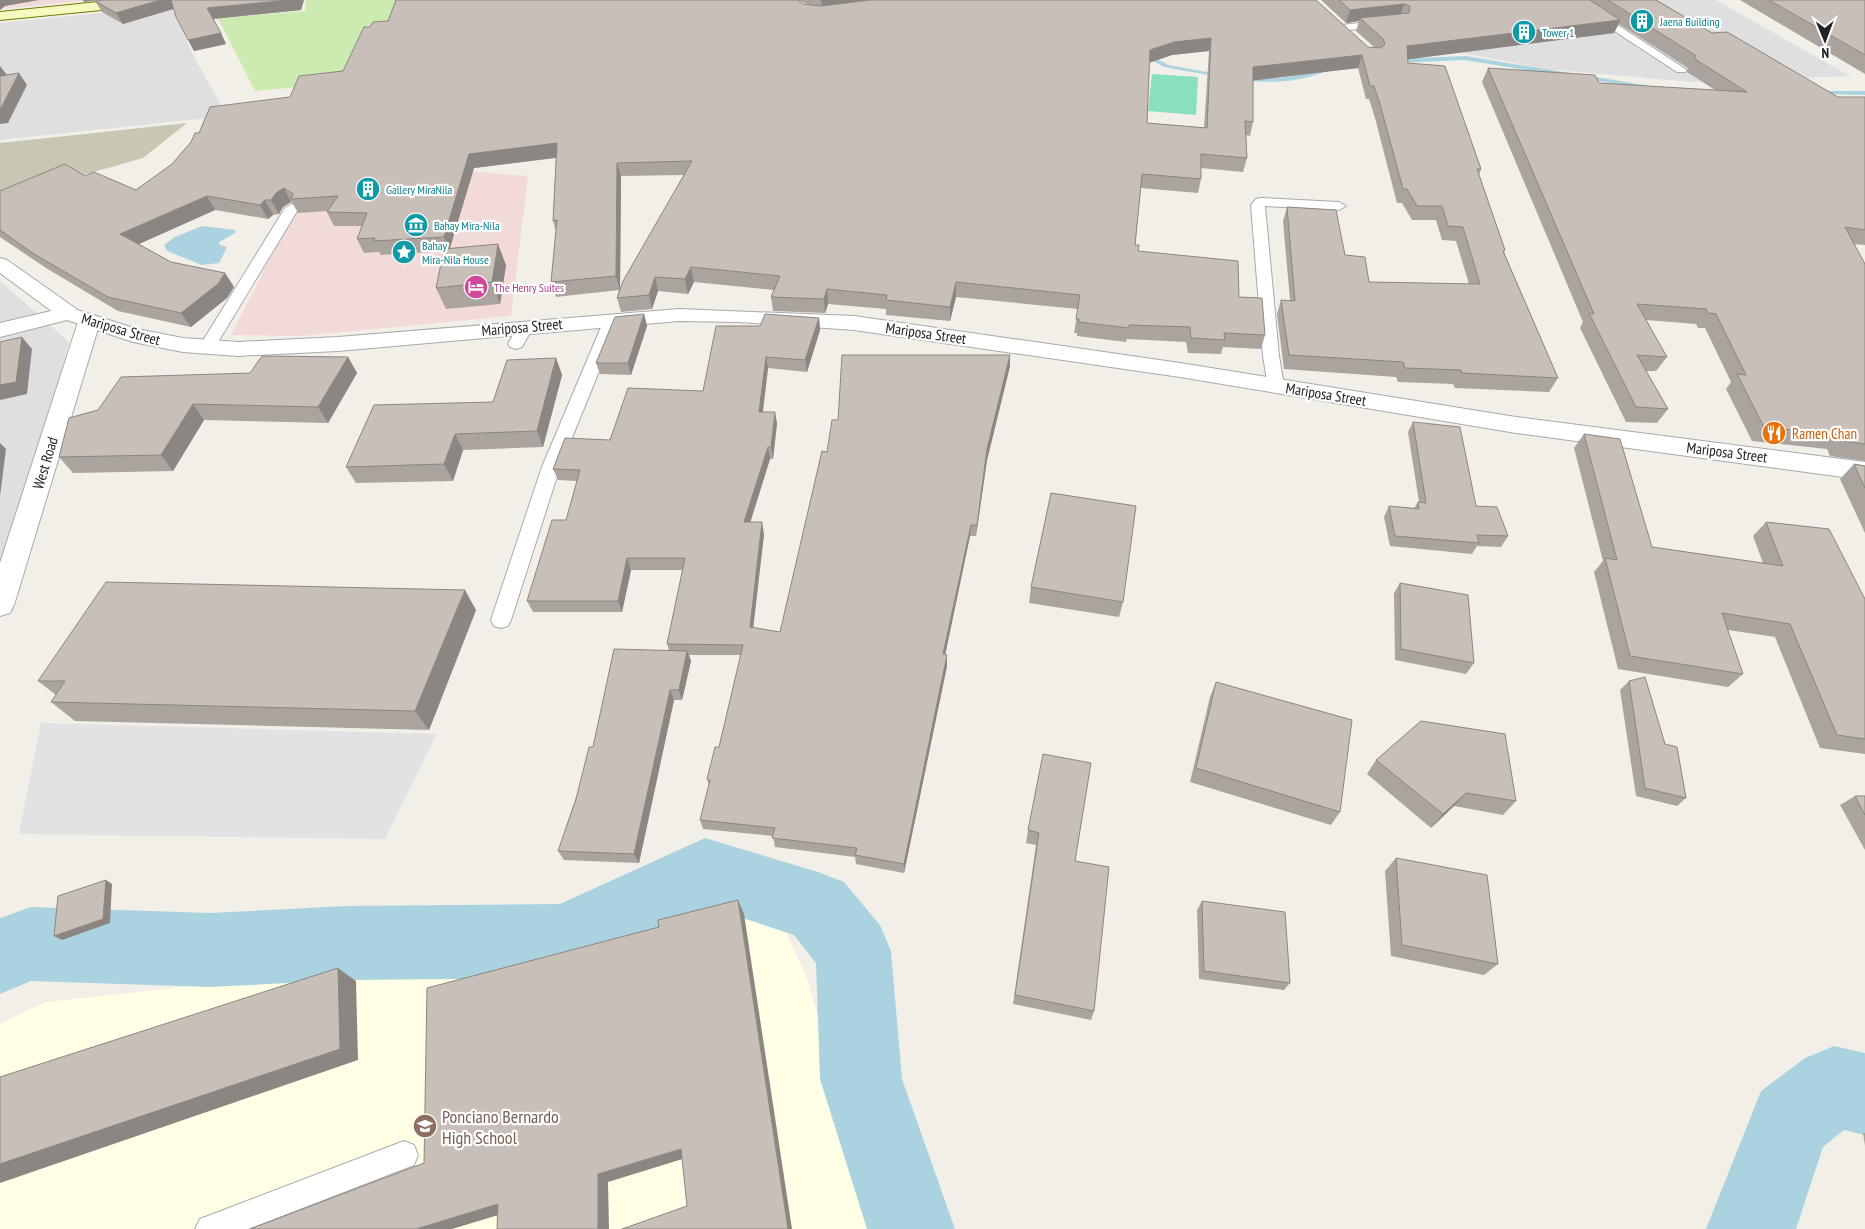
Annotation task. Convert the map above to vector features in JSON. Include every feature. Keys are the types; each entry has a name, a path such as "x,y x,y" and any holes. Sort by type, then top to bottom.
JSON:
{"main road":[{"path":"0,16 162,0"}],"street":[{"path":"1328,17 1354,39"},
{"name":"Mariposa Street","path":"0,264 79,318 133,335 207,347 238,349 521,336 612,320 679,315 719,315 854,323 1180,370 1516,424 1865,471"},
{"path":"0,330 79,318"},
{"name":"West Road","path":"0,605 79,318"}],"lane":[{"path":"1572,0 1680,70"},
{"path":"1342,28 1400,22"},
{"path":"1276,386 1270,356 1258,205 1261,202 1339,206"},
{"path":"207,347 292,208"},
{"path":"501,620 551,467 612,320"},
{"path":"210,1229 404,1155"}],"shaded area":[{"path":"0,0 93,0 0,9"},
{"path":"1398,0 1716,0 1850,76 1692,82 1546,69 1458,52"},
{"path":"171,6 194,57 227,116 0,140 0,23"},
{"path":"187,123 143,158 76,177 0,208 0,143"},
{"path":"438,169 528,176 511,316 302,336 231,335 309,182"},
{"path":"0,281 69,342 25,505 0,573"},
{"path":"41,723 437,734 385,839 19,834"},
{"name":"Ponciano Bernardo High School","path":"729,893 776,911 807,978 879,1229 0,1229 0,1024 46,1002 359,968 524,957 631,936 654,913"}],"green space":[{"path":"306,0 405,0 375,80 255,91 218,18 305,11"},
{"path":"1152,74 1198,77 1196,115 1148,111"}],"water":[{"path":"202,226 235,230 235,233 219,242 220,245 227,247 219,263 202,265 167,251 164,245 175,237"}],"building":[{"path":"160,0 116,13 95,1"},
{"path":"171,0 289,0 207,8 221,33 188,40 176,17"},
{"path":"396,0 798,0 803,4 821,6 870,0 1316,0 1368,47 1381,48 1385,44 1383,39 1360,18 1409,13 1410,6 1404,4 1350,10 1339,0 1590,0 1620,20 1407,46 1408,63 1445,66 1481,169 1477,169 1505,250 1503,251 1558,378 1462,373 1461,370 1405,368 1403,362 1289,355 1281,300 1295,301 1287,207 1336,210 1345,255 1365,257 1369,282 1480,284 1463,227 1448,226 1442,206 1417,206 1407,189 1403,189 1380,104 1374,86 1370,86 1362,55 1253,67 1253,122 1245,121 1247,158 1201,154 1201,179 1142,174 1135,245 1139,245 1138,251 1238,261 1239,297 1262,298 1265,335 1224,333 1225,340 1191,338 1190,327 1129,325 1129,328 1079,322 1079,319 1076,319 1080,295 956,282 950,307 886,300 887,295 827,289 824,299 771,297 780,276 691,267 685,279 655,277 649,295 617,298 623,281 692,161 617,163 616,276 551,282 557,220 553,221 557,143 469,154 444,237 374,241 375,238 357,239 367,213 327,212 338,196 291,199 293,194 284,188 276,193 271,200 265,200 260,205 207,196 120,234 171,262 225,273 218,284 181,313 108,297 34,254 0,230 0,191 65,164 85,176 94,172 136,190 172,164 191,142 195,133 199,133 210,107 290,97 299,76 343,71 364,27 370,27 373,22 388,21","holes":["1211,38 1207,128 1147,123 1150,50 1174,42"]},
{"path":"1608,0 1656,0 1712,33 1727,32 1838,97 1865,97 1865,230 1845,227 1865,264 1865,444 1843,441 1840,435 1764,427 1737,374 1746,375 1716,314 1708,313 1706,309 1637,304 1667,357 1637,355 1668,409 1636,407 1589,313 1594,314 1488,68 1595,75 1599,83 1747,92 1695,59 1695,55"},
{"path":"1769,0 1865,0 1865,55"},
{"path":"19,73 0,110 0,76"},
{"path":"498,244 492,282 436,288 444,249"},
{"path":"644,314 628,363 596,363 615,317"},
{"path":"765,314 819,318 805,360 766,357 759,412 775,412 771,447 768,447 744,522 762,522 750,627 780,632 822,451 827,452 832,420 838,420 842,355 1010,355 987,449 977,525 971,525 943,654 947,655 904,864 855,855 857,848 772,838 775,828 700,820 710,780 707,779 715,747 719,747 743,645 667,644 685,558 627,558 618,601 527,601 552,520 566,520 580,470 553,469 565,438 610,440 628,388 703,391 716,326 760,326"},
{"path":"22,337 16,382 0,385 0,342"},
{"path":"262,356 348,357 318,407 193,404 161,455 59,457 69,418 98,410 121,377 250,373"},
{"path":"556,358 537,431 455,434 444,464 346,467 374,405 493,402 507,360"},
{"path":"1413,422 1460,427 1476,506 1497,507 1508,536 1477,535 1479,543 1395,536 1389,506 1419,509 1418,502 1426,503"},
{"path":"1584,434 1620,439 1652,547 1783,566 1766,522 1829,529 1865,599 1865,739 1837,735 1790,624 1722,613 1743,674 1630,656 1605,558 1617,560"},
{"path":"1854,464 1865,466 1865,488"},
{"path":"1051,493 1136,506 1123,602 1031,587"},
{"path":"106,582 465,590 415,711 51,702 65,681 38,681"},
{"path":"1400,583 1468,595 1474,663 1401,649"},
{"path":"614,649 687,651 679,690 670,690 634,854 558,851 576,799 589,747 593,747"},
{"path":"1645,677 1665,744 1677,747 1686,798 1645,788 1629,681"},
{"path":"1216,682 1352,720 1340,812 1196,768"},
{"path":"1421,721 1505,734 1516,801 1466,793 1443,814 1376,760"},
{"path":"1043,754 1091,763 1075,861 1109,867 1094,1011 1015,995 1039,833 1028,830"},
{"path":"1855,796 1865,796 1865,815"},
{"path":"1396,858 1487,875 1498,964 1402,945"},
{"path":"106,880 103,919 54,936 58,896"},
{"path":"738,900 788,1229 622,1229 687,1206 681,1149 598,1174 598,1229 497,1229 498,1204 416,1229 250,1229 424,1163 427,988 659,927 658,920"},
{"path":"1202,901 1285,912 1290,983 1204,971"},
{"path":"338,968 340,1049 0,1164 0,1077"}],"waterway":[{"path":"1146,55 1166,66 1220,75"},
{"path":"1396,61 1465,58 1570,75"},
{"path":"1242,78 1287,80 1309,76 1330,68"},
{"path":"1584,77 1644,87"},
{"path":"1819,92 1865,93"},
{"path":"0,956 31,944 210,950 347,943 563,941 705,872 818,907 853,951 861,1079 911,1229"},
{"path":"1750,1229 1754,1224 1790,1120 1834,1087 1865,1094"}],"place":[{"name":"Jaena Building","path":"1642,21"},
{"name":"Tower 1","path":"1524,32"},
{"name":"Gallery MiraNila","path":"368,189"},
{"name":"Bahay Mira-Nila","path":"416,225"},
{"name":"Bahay Mira-Nila House","path":"404,252"},
{"name":"The Henry Suites","path":"476,287"},
{"name":"Ramen Chan","path":"1774,433"},
{"name":"Ponciano Bernardo High School","path":"425,1126"}]}
